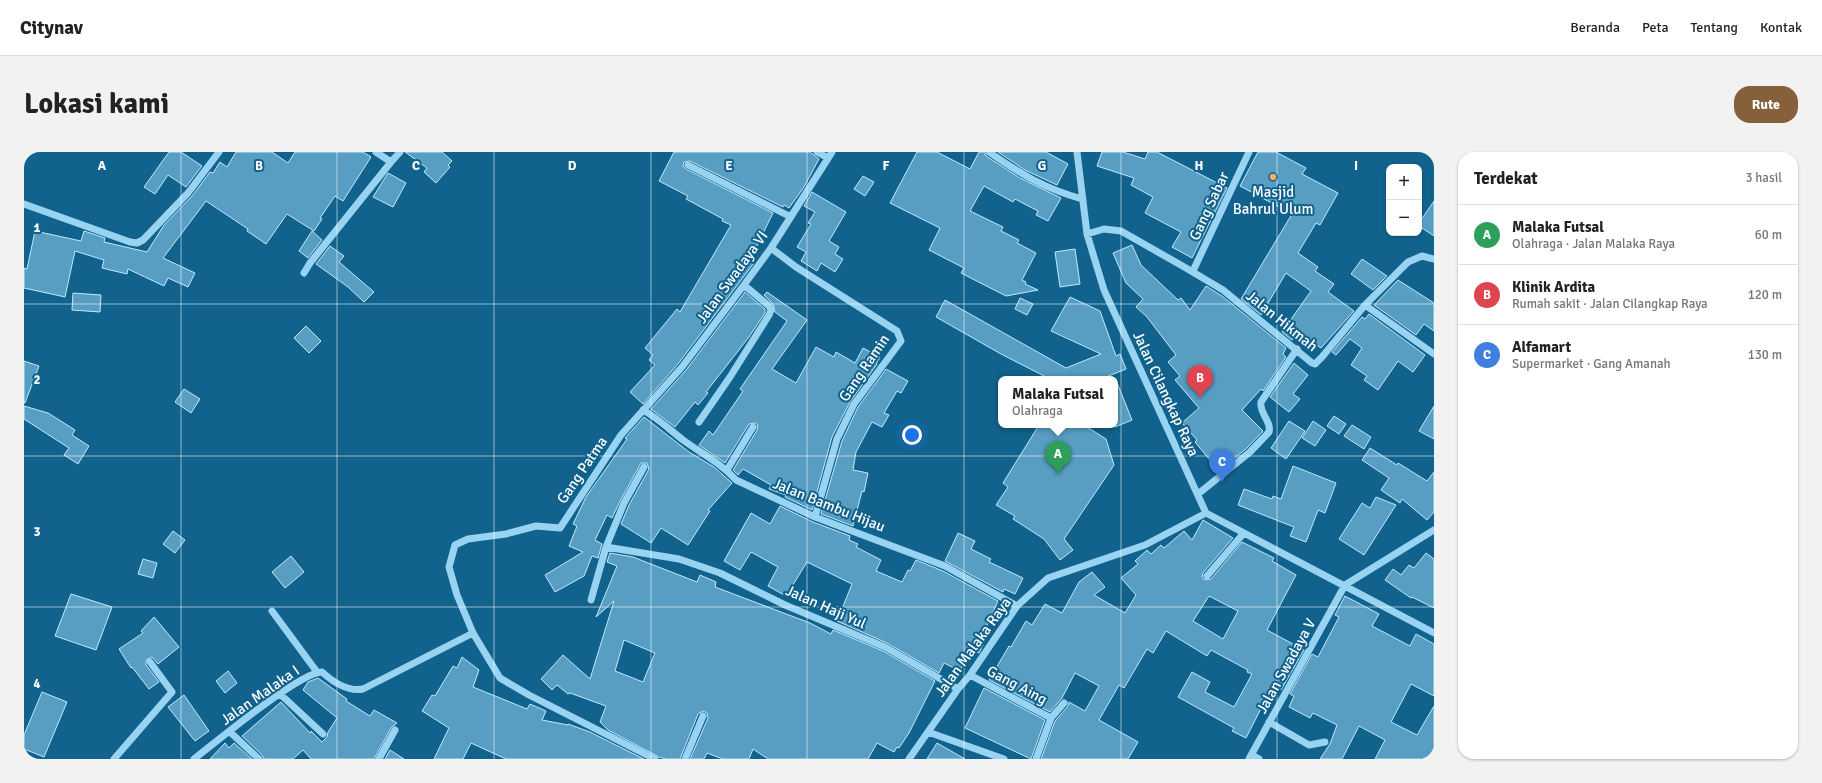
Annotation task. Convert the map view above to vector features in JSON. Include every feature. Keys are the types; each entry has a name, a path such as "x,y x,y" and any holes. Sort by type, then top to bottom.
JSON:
{"street":[{"path":"24,204 130,242 137,243 143,240 188,193 219,152"},
{"path":"376,152 392,162"},
{"path":"304,273 310,263 400,152"},
{"path":"817,152 830,155"},
{"path":"989,152 1021,175 1065,194 1082,199"},
{"name":"Jalan Cilangkap Raya","path":"1077,152 1087,234 1104,290 1206,513"},
{"name":"Gang Sabar","path":"1193,271 1249,152"},
{"name":"Jalan Swadaya VI","path":"643,410 682,367 744,285 771,248 830,155"},
{"path":"688,166 791,217"},
{"name":"Jalan Hikmah","path":"1087,234 1104,229 1121,231 1193,271 1223,290 1297,349 1312,363 1318,362 1365,305 1408,262 1422,256 1434,259"},
{"name":"Gang Ramin","path":"771,248 796,267 897,331 900,335 901,341 854,404 838,439 815,517"},
{"path":"699,422 730,377 771,310 769,306 744,285"},
{"path":"1365,305 1434,354"},
{"path":"1198,494 1250,452 1269,432 1270,428 1260,407 1261,402 1297,349"},
{"name":"Jalan Bambu Hijau","path":"643,410 653,415 683,440 727,470 736,480 815,517 945,566 1017,606"},
{"name":"Gang Patma","path":"473,633 457,595 449,567 455,545 468,539 506,534 536,526 560,528 621,435 643,410"},
{"path":"727,470 753,427"},
{"path":"591,600 606,546 624,503 644,467"},
{"path":"1206,513 1243,534 1434,633"},
{"name":"Jalan Malaka Raya","path":"909,759 958,689 970,675 1017,606 1048,578 1145,545 1206,513"},
{"path":"1345,586 1434,530"},
{"path":"1207,576 1243,534"},
{"name":"Jalan Haji Yul","path":"606,546 680,559 720,573 785,604 885,647 958,689"},
{"name":"Jalan Swadaya V","path":"1250,757 1345,586"},
{"path":"272,611 317,672"},
{"path":"473,633 500,678 529,695 655,759"},
{"name":"Jalan Malaka I","path":"194,759 280,694 317,672 322,672 342,686 357,690 363,689 473,633"},
{"path":"114,759 172,692 150,662"},
{"name":"Gang Aing","path":"970,675 1051,718"},
{"path":"280,694 323,734"},
{"path":"1036,759 1051,718 1064,702"},
{"path":"684,759 703,716"},
{"path":"1270,722 1309,745 1325,742"},
{"path":"379,759 395,730"},
{"path":"230,732 259,759"},
{"path":"928,732 1004,759"},
{"path":"1250,757 1259,759"}],"building":[{"path":"169,152 181,152 202,166 186,187 168,175 155,194 144,187"},
{"path":"236,152 272,152 288,163 295,152 363,152 371,157 343,201 335,196 320,218 322,219 314,231 287,214 266,244 247,231 248,229 206,201 163,258 195,273 188,287 168,278 164,286 128,269 127,274 102,268 104,260 75,251 65,297 24,288 24,268 27,269 35,231 81,241 84,231 105,238 104,242 147,252 164,225 192,196 210,172 213,173 220,162 227,167"},
{"path":"405,152 442,152 452,161 448,165 450,167 436,183 424,172 427,168"},
{"path":"674,152 810,152 819,159 804,187 789,208 784,205 783,207 690,161 684,162 683,166 686,169 773,213 750,260 754,263 678,364 643,404 630,392 655,365 649,360 653,355 645,348 677,309 680,312 731,225 686,199 688,196 659,181"},
{"path":"917,152 937,152 970,169 979,152 984,152 986,156 1020,178 1061,198 1048,221 1036,215 1038,211 1015,199 1013,202 984,186 970,211 1003,227 1001,231 1019,240 1017,243 1036,253 1022,280 1026,282 1025,284 1038,290 1006,296 961,273 964,268 929,250 940,228 890,203"},
{"path":"998,152 1046,152 1068,164 1057,185 1025,170"},
{"path":"1102,152 1123,152 1145,159 1148,152 1157,152 1227,188 1192,258 1172,247 1181,232 1145,213 1153,197 1131,185 1134,178 1097,166"},
{"path":"1258,152 1276,152 1306,168 1302,174 1338,193 1320,225 1316,223 1298,253 1318,267 1315,271 1334,284 1328,292 1354,311 1321,348 1303,336 1302,338 1296,334 1292,340 1282,332 1311,291 1286,273 1261,315 1241,299 1292,214 1240,186"},
{"path":"388,173 406,183 393,207 373,197"},
{"path":"863,176 874,182 865,196 854,189"},
{"path":"812,192 846,212 829,241 839,247 835,254 843,259 835,272 821,263 817,271 801,261 806,252 797,247 811,224 808,223 815,212 804,206"},
{"path":"1434,201 1434,236 1422,228 1422,219"},
{"path":"312,231 322,240 308,258 299,251"},
{"path":"1132,245 1141,265 1178,300 1181,298 1190,310 1206,286 1222,296 1286,348 1283,354 1286,357 1263,391 1261,389 1242,410 1263,431 1247,448 1219,471 1195,442 1197,440 1182,423 1199,408 1175,380 1180,376 1168,362 1176,355 1147,317 1136,307 1143,299 1126,283 1113,253"},
{"path":"330,246 344,256 339,262 374,292 364,302 348,287 316,264"},
{"path":"1075,249 1080,284 1060,287 1055,252"},
{"path":"1362,259 1387,276 1373,290 1351,274"},
{"path":"1398,280 1434,303 1434,331 1424,324 1416,335 1374,305"},
{"path":"745,292 765,309 765,313 749,337 706,392 708,393 698,405 695,402 675,427 651,409 686,370"},
{"path":"767,292 807,320 772,369 796,383 816,347 834,357 836,352 855,363 863,348 880,357 877,364 850,402 832,437 812,510 785,497 786,495 769,489 771,485 743,469 738,475 733,470 757,430 758,425 755,423 749,424 725,463 699,445 709,431 713,435 743,391 740,389 787,321 775,312 773,304 764,295"},
{"path":"73,293 101,295 100,312 72,310"},
{"path":"1070,297 1100,311 1116,356 1120,354 1126,369 1108,376 1044,376 1001,354 936,317 945,300 1066,368 1101,354 1051,331"},
{"path":"1020,298 1033,304 1027,315 1015,309"},
{"path":"1369,314 1425,355 1413,372 1398,361 1378,390 1364,380 1367,376 1351,365 1362,348 1350,339 1336,355 1332,352 1362,317 1365,319"},
{"path":"306,326 321,341 309,353 294,338"},
{"path":"24,361 39,366 25,403 24,403"},
{"path":"1294,363 1308,375 1293,394 1300,399 1289,412 1270,397"},
{"path":"886,369 908,381 901,393 897,391 884,413 889,415 882,427 872,422 856,452 853,470 868,473 864,492 862,491 853,526 821,514 842,441 858,407"},
{"path":"1118,385 1132,420 1118,426"},
{"path":"184,389 200,399 191,413 175,402"},
{"path":"24,406 48,413 75,430 72,435 89,446 78,464 64,455 69,448 24,419"},
{"path":"1434,406 1434,439 1419,431"},
{"path":"1334,416 1346,424 1339,434 1327,426"},
{"path":"644,417 689,452 714,467 732,483 708,510 710,511 688,545 661,528 651,543 621,524 629,505 649,469 647,463 641,463 612,518 607,515 595,540 602,544 598,558 592,556 584,576 555,592 545,575 583,552 569,546 577,526 573,524 586,497 627,439 625,438"},
{"path":"1289,421 1305,431 1286,459 1271,448"},
{"path":"1313,421 1326,430 1315,446 1302,438"},
{"path":"1352,425 1371,437 1364,449 1344,436"},
{"path":"1037,428 1089,428 1106,439 1114,465 1064,539 1073,550 1060,560 1044,539 1013,519 1015,516 996,505 1008,487 1003,483"},
{"path":"1370,448 1427,481 1434,472 1434,512 1427,520 1402,499 1400,503 1381,490 1389,478 1362,460"},
{"path":"1293,466 1336,483 1325,513 1318,510 1306,542 1290,536 1294,527 1238,505 1244,489 1272,499 1273,496 1281,499"},
{"path":"1376,497 1396,505 1364,555 1339,539 1362,503 1370,508"},
{"path":"780,506 813,522 850,536 849,540 858,544 856,547 881,560 876,571 902,582 908,570 910,571 916,560 943,571 998,601 984,632 988,634 979,653 970,649 960,671 944,663 939,673 887,643 837,621 852,584 807,562 786,596 768,586 778,567 751,552 740,570 724,561 751,513 770,524"},
{"path":"1203,520 1233,538 1203,573 1202,577 1204,580 1211,579 1242,542 1274,558 1272,561 1296,575 1267,630 1304,650 1281,690 1273,685 1246,738 1232,731 1234,728 1178,697 1192,672 1210,682 1205,692 1234,707 1252,674 1247,672 1248,670 1211,650 1207,656 1166,631 1153,653 1147,649 1124,688 1119,685 1099,720 1138,742 1128,759 1041,759 1055,721 1068,706 1069,702 1085,711 1099,686 1075,673 1062,698 1050,712 989,680 1026,621 1032,625 1045,604 1062,613 1079,582 1092,572 1105,587 1094,595 1125,613 1136,595 1121,578 1138,564 1135,561 1147,550 1151,554 1161,545 1164,548 1184,531 1192,540","holes":["1209,596 1238,611 1223,639 1193,621"]},
{"path":"173,531 185,540 175,553 163,544"},
{"path":"958,533 975,541 971,549 991,559 989,562 1023,578 1015,594 1004,589 1003,592 945,561"},
{"path":"610,553 633,557 697,582 700,575 716,582 715,587 810,623 831,634 833,630 883,651 935,681 909,733 899,748 897,747 894,752 877,743 868,759 768,759 753,749 749,759 723,759 707,753 704,759 690,759 708,718 707,713 703,711 698,714 680,759 666,759 659,757 608,730 600,722 606,706 570,693 568,694 557,685 552,690 541,679 563,655 590,679 614,601 596,617 617,566 607,562","holes":["624,640 655,653 643,682 615,671"]},
{"path":"1426,553 1434,559 1434,608 1412,597 1411,598 1385,580 1393,569 1401,575 1409,565 1414,568"},
{"path":"291,556 304,572 285,588 272,572"},
{"path":"143,559 157,563 153,578 138,574"},
{"path":"71,594 112,607 96,650 55,636"},
{"path":"1345,596 1379,614 1372,626 1410,646 1416,634 1434,644 1434,696 1411,684 1391,722 1417,735 1434,706 1434,748 1427,759 1375,759 1385,740 1359,726 1342,759 1320,759 1330,744 1337,725 1313,713 1310,718 1289,707 1294,696 1290,694 1312,654 1318,657 1339,617 1335,615"},
{"path":"154,617 179,647 158,664 152,657 146,660 146,665 159,682 149,689 132,667 131,668 119,649 143,633 141,631"},
{"path":"462,657 479,670 473,687 527,709 530,704 546,711 542,720 568,724 590,732 644,759 506,759 471,743 463,759 434,759 449,728 422,711 432,695 435,696 453,666 457,668"},
{"path":"228,671 237,683 225,693 216,681"},
{"path":"318,678 347,699 346,701 370,716 374,710 397,723 391,728 374,759 311,759 303,750 293,759 264,759 262,755 242,736 281,702 310,733 311,731 322,742 327,737 328,732 337,718 303,690 308,682"},
{"path":"984,688 1045,720 1031,759 965,728"},
{"path":"42,692 67,702 44,757 24,749 24,735"},
{"path":"184,695 209,731 195,741 168,707"},
{"path":"225,743 229,748 234,743 252,759 210,759"},
{"path":"937,743 965,759 927,759"},
{"path":"390,750 404,759 385,759"}],"place":[{"name":"Masjid Bahrul Ulum","path":"1273,177"},
{"name":"Klinik Ardita","path":"1200,398"},
{"name":"Malaka Futsal","path":"1058,474"},
{"name":"Alfamart","path":"1222,482"}]}
